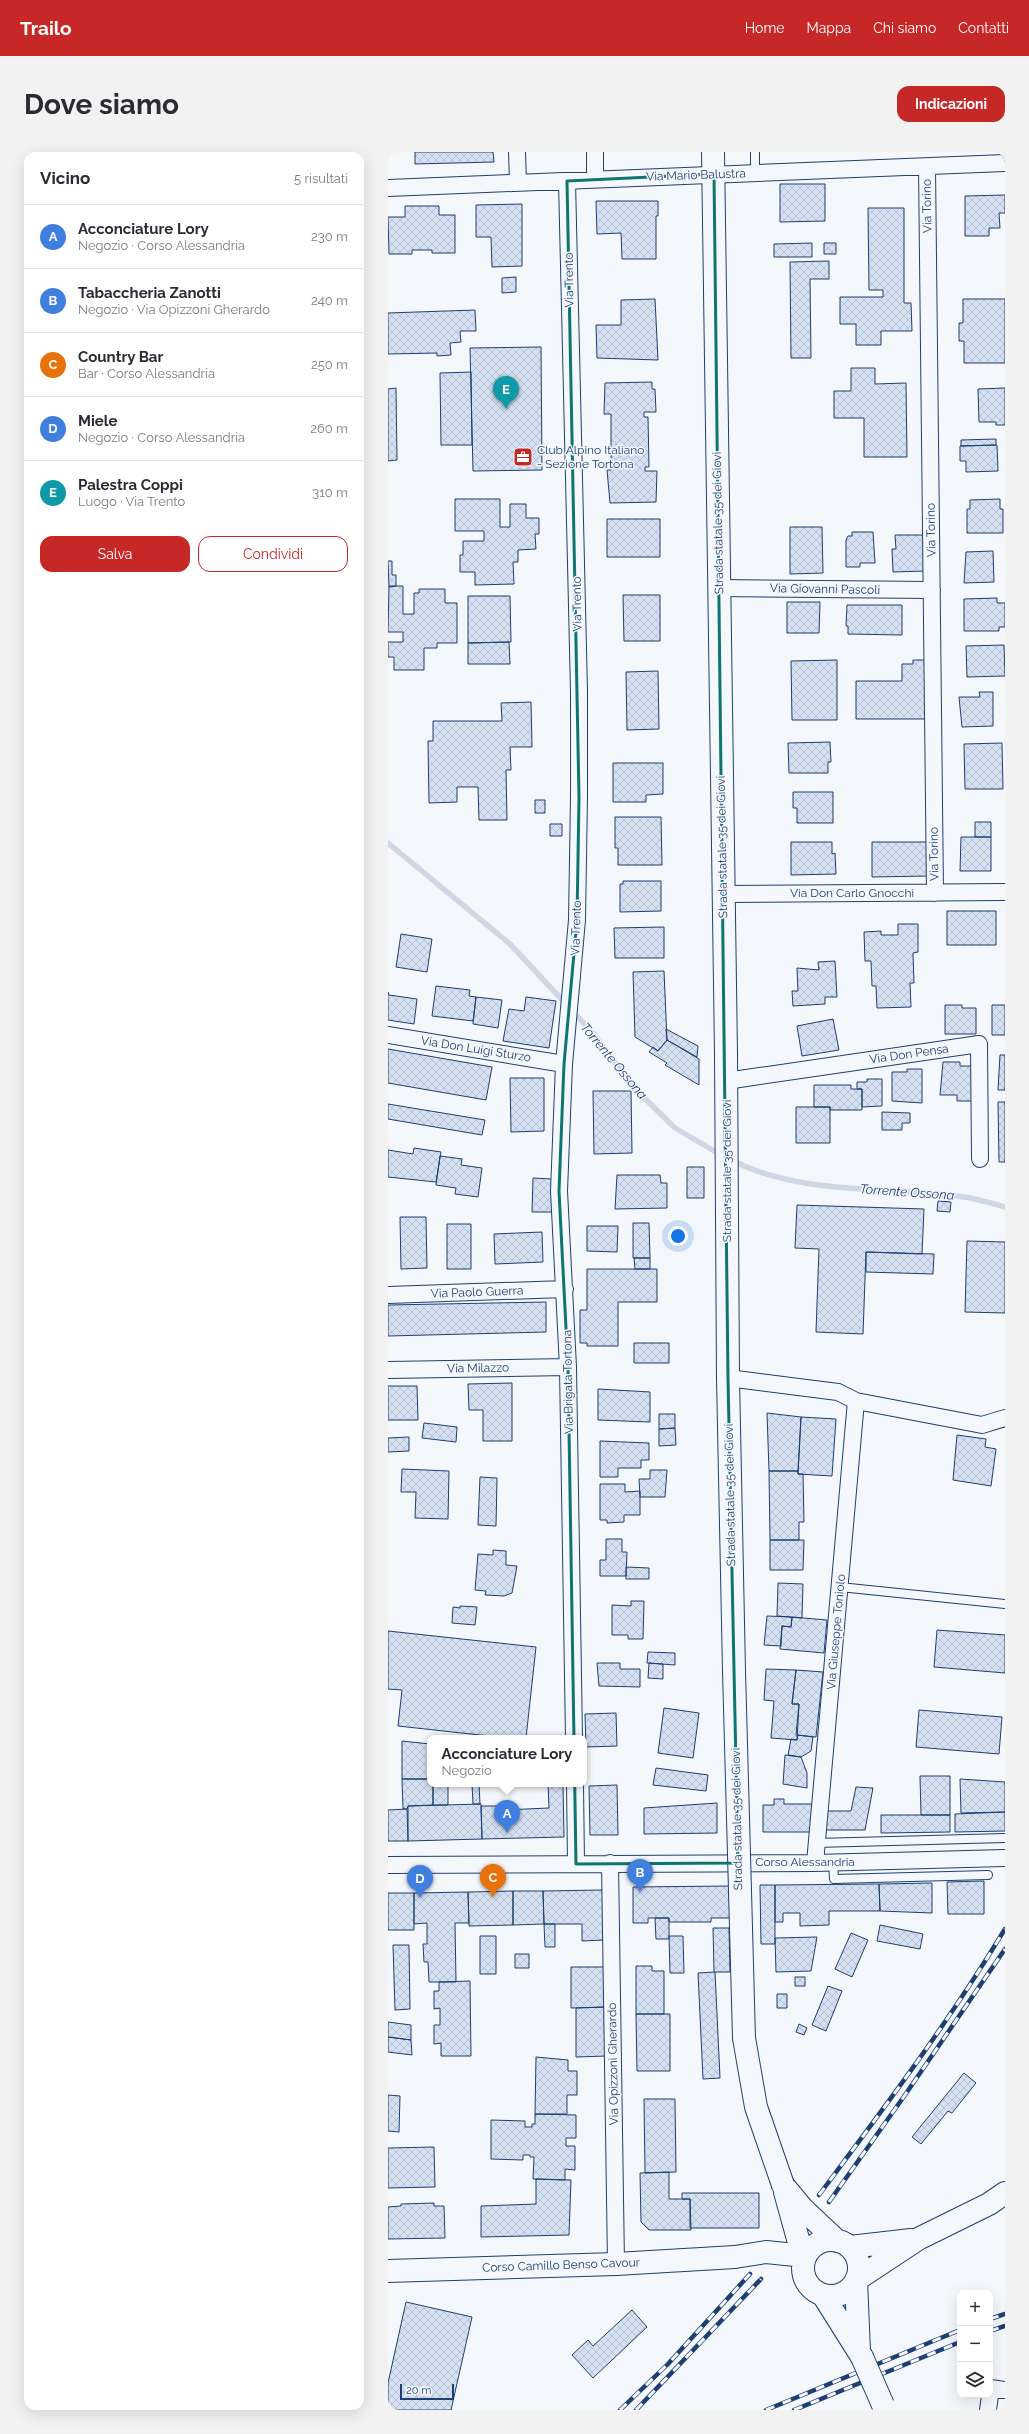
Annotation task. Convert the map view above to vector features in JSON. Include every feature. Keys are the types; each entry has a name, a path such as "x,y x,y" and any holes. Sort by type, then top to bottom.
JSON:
{"main road":[{"name":"Strada statale 35 dei Giovi","path":"714,152 718,588 726,1081 728,1378 744,2038 756,2107 805,2255"},
{"name":"Strada statale 35 dei Giovi","path":"783,2185 802,2208 843,2244"},
{"path":"918,2238 843,2244 818,2243 805,2255 802,2268 804,2278 813,2290 823,2295 842,2294 850,2289 856,2280 918,2238 989,2204 1005,2193"},
{"path":"843,2244 858,2263 856,2280 860,2354"},
{"name":"Corso Camillo Benso Cavour","path":"388,2271 616,2264 735,2257 766,2252 805,2255"},
{"name":"Corso Camillo Benso Cavour","path":"735,2257 780,2266 804,2278"},
{"path":"823,2295 860,2354 884,2407"}],"street":[{"path":"517,152 518,183"},
{"path":"595,152 596,180"},
{"name":"Via Mario Balustra","path":"388,188 1005,163"},
{"name":"Via Torino","path":"927,167 935,893"},
{"name":"Via Trento","path":"567,181 579,691 577,905 569,1026"},
{"name":"Via Giovanni Pascoli","path":"718,588 932,590"},
{"name":"Via Don Carlo Gnocchi","path":"723,894 1005,892"},
{"name":"Via Brigata Tortona","path":"569,1026 564,1064 559,1191 568,1367 574,1735"},
{"name":"Via Don Luigi Sturzo","path":"388,1035 564,1064"},
{"name":"Via Don Pensa","path":"726,1081 978,1044 980,1159"},
{"name":"Via Paolo Guerra","path":"388,1295 565,1289"},
{"name":"Via Milazzo","path":"388,1370 568,1367"},
{"path":"728,1378 838,1392 856,1401 982,1425 1005,1418"},
{"name":"Via Giuseppe Toniolo","path":"815,1863 856,1401"},
{"path":"574,1787 576,1864"},
{"name":"Corso Alessandria","path":"388,1865 815,1863 1005,1858"},
{"name":"Via Opizzoni Gherardo","path":"610,1863 616,2264"},
{"path":"988,2410 991,2388 1005,2390"}],"lane":[{"path":"755,152 755,173"},
{"path":"840,1587 1005,1604"},
{"path":"816,1843 1005,1838"},
{"path":"833,1862 834,1879 988,1875"}],"highlighted area":[{"path":"714,174 728,1378 738,1863 576,1864 568,1367 559,1191 564,1064 577,920 579,797 567,181"}],"building":[{"path":"415,152 493,152 494,162 415,164"},
{"path":"780,184 825,184 825,221 780,222"},
{"path":"1005,195 1005,213 999,213 1000,228 989,228 989,236 965,236 965,196"},
{"path":"596,201 658,201 658,216 656,216 656,259 622,259 621,233 597,234"},
{"path":"522,204 522,266 492,267 491,237 476,237 476,205"},
{"path":"405,206 439,206 439,215 455,215 455,253 432,253 432,250 412,250 412,254 389,254 388,217 405,217"},
{"path":"868,208 904,208 904,303 911,303 912,331 881,331 881,345 856,345 856,324 840,324 840,297 883,297 883,290 869,290"},
{"path":"812,243 812,257 774,257 774,244"},
{"path":"824,243 836,243 836,254 824,254"},
{"path":"829,261 829,279 810,279 811,358 791,358 790,262"},
{"path":"516,277 516,292 502,293 502,278"},
{"path":"655,299 658,360 597,358 596,325 621,325 621,300"},
{"path":"963,299 1005,299 1005,363 964,363 964,341 959,341 959,323 963,323"},
{"path":"475,310 476,331 460,331 461,342 450,343 451,355 437,356 437,353 388,354 388,313"},
{"path":"541,347 542,470 473,471 470,348"},
{"path":"851,368 875,368 875,384 906,383 907,457 864,457 864,418 834,418 834,391 851,391"},
{"path":"471,372 472,445 441,445 440,373"},
{"path":"652,382 652,389 655,389 656,412 644,412 644,417 648,417 649,467 645,467 645,471 657,471 656,502 610,503 607,470 611,470 611,414 604,414 605,383"},
{"path":"396,388 397,460 388,461 388,389"},
{"path":"1005,388 1005,425 996,425 996,422 979,422 978,389"},
{"path":"996,439 996,445 961,446 961,440"},
{"path":"997,445 998,471 966,472 966,461 960,461 960,446"},
{"path":"455,499 500,499 500,527 510,527 510,504 526,504 526,518 539,518 539,534 535,534 536,549 518,550 518,562 513,562 514,584 475,585 475,572 460,572 460,555 463,555 463,541 484,541 484,531 455,531"},
{"path":"1000,499 1000,509 1003,509 1003,533 967,533 967,509 970,509 970,500"},
{"path":"607,519 660,519 660,557 607,557"},
{"path":"790,527 822,527 823,573 790,574"},
{"path":"852,532 873,532 875,563 860,563 860,567 846,567 846,540 848,536 852,536"},
{"path":"895,535 925,535 926,571 893,572 892,549 896,549"},
{"path":"993,551 994,582 964,583 966,552"},
{"path":"388,561 392,561 392,575 396,575 396,586 389,587"},
{"path":"389,586 403,586 403,614 414,614 414,593 419,593 419,589 445,589 445,603 457,603 457,643 437,643 437,648 424,648 424,670 394,670 394,657 388,657 388,642 403,642 403,632 388,632"},
{"path":"623,595 660,595 660,641 624,641"},
{"path":"468,596 510,596 511,642 468,643"},
{"path":"997,598 997,603 1005,603 1005,627 999,627 999,631 964,631 964,599"},
{"path":"787,602 820,602 819,633 787,633"},
{"path":"847,605 902,605 902,635 848,634 848,626 846,626"},
{"path":"509,642 510,664 468,664 468,643"},
{"path":"1004,645 1005,676 967,677 966,646"},
{"path":"837,660 837,720 792,720 791,661"},
{"path":"913,660 929,660 929,719 856,719 856,681 902,681 902,664 913,664"},
{"path":"658,671 659,729 627,730 626,672"},
{"path":"979,692 993,692 993,726 962,727 959,697 980,697"},
{"path":"531,702 532,747 510,747 511,770 506,770 507,820 479,820 478,787 457,787 457,802 429,803 428,741 433,741 433,721 502,721 501,703"},
{"path":"830,742 831,762 828,762 828,773 789,773 788,743"},
{"path":"1002,743 1003,789 965,789 964,744"},
{"path":"613,763 663,763 663,794 646,795 646,802 613,802"},
{"path":"793,792 833,792 833,823 797,823 797,808 793,808"},
{"path":"535,800 545,800 545,813 535,813"},
{"path":"615,817 661,817 662,865 618,865 618,848 615,848"},
{"path":"975,822 991,822 991,837 975,837"},
{"path":"550,824 562,824 562,836 550,836"},
{"path":"961,837 991,837 991,871 960,871"},
{"path":"791,842 832,842 832,854 835,853 836,874 791,875"},
{"path":"872,842 929,842 929,876 872,877"},
{"path":"623,881 661,881 661,911 620,912 620,884 623,884"},
{"path":"947,911 996,911 996,945 947,945"},
{"path":"898,924 918,924 918,952 913,953 914,983 910,983 911,1007 877,1008 876,986 872,986 871,961 865,961 864,932 881,931 881,935 898,935"},
{"path":"664,927 664,958 615,958 614,928"},
{"path":"401,934 432,939 427,972 396,967"},
{"path":"835,961 837,997 825,997 825,1004 793,1006 792,991 798,991 797,968 819,970 818,962"},
{"path":"664,971 667,1040 658,1051 635,1037 633,972"},
{"path":"436,986 470,990 469,996 476,997 473,1021 432,1016"},
{"path":"388,992 389,995 417,999 414,1024 388,1020"},
{"path":"476,997 502,1000 498,1028 473,1024"},
{"path":"526,997 556,1001 549,1048 503,1041 509,1009 524,1011"},
{"path":"945,1005 962,1005 962,1008 976,1008 976,1034 945,1034"},
{"path":"992,1005 1005,1005 1005,1035 992,1035"},
{"path":"833,1019 839,1050 802,1056 797,1026"},
{"path":"666,1029 698,1046 697,1057 667,1040"},
{"path":"667,1040 699,1059 699,1085 665,1065 667,1063 649,1052 653,1047 658,1051"},
{"path":"388,1049 492,1067 486,1100 388,1083"},
{"path":"1000,1055 1005,1055 1005,1090 998,1090"},
{"path":"943,1062 960,1062 960,1066 975,1066 974,1101 957,1101 957,1095 940,1095"},
{"path":"907,1069 922,1069 922,1103 892,1101 892,1072 907,1072"},
{"path":"510,1078 544,1078 544,1131 511,1132"},
{"path":"867,1079 882,1079 882,1106 862,1107 862,1089 857,1089 857,1082 867,1082"},
{"path":"814,1085 851,1085 851,1089 862,1089 862,1110 830,1110 830,1107 814,1107"},
{"path":"593,1091 631,1091 632,1153 594,1154"},
{"path":"998,1102 1005,1102 1005,1162 999,1162"},
{"path":"388,1104 485,1120 482,1135 388,1119"},
{"path":"796,1107 830,1107 830,1143 796,1143"},
{"path":"882,1112 910,1113 910,1123 902,1123 902,1130 882,1130"},
{"path":"414,1148 441,1152 436,1182 388,1177 388,1150 413,1154"},
{"path":"440,1156 462,1159 461,1165 482,1168 478,1197 455,1194 456,1188 436,1185"},
{"path":"687,1167 704,1167 704,1198 687,1198"},
{"path":"617,1175 660,1175 661,1183 667,1183 667,1208 615,1209"},
{"path":"533,1178 552,1179 552,1212 532,1212"},
{"path":"938,1201 951,1202 950,1212 937,1211"},
{"path":"797,1205 924,1209 922,1254 866,1252 863,1334 816,1332 819,1249 795,1248"},
{"path":"400,1217 426,1217 427,1268 401,1269"},
{"path":"633,1223 649,1223 650,1258 633,1258"},
{"path":"447,1224 471,1224 471,1269 447,1269"},
{"path":"587,1226 618,1226 617,1252 587,1251"},
{"path":"542,1232 543,1262 495,1264 494,1234"},
{"path":"967,1241 1005,1242 1005,1313 965,1312"},
{"path":"866,1252 934,1254 933,1274 866,1272"},
{"path":"634,1258 650,1258 650,1269 635,1269"},
{"path":"587,1269 657,1269 657,1302 618,1302 618,1346 587,1346 587,1343 580,1343 580,1310 587,1310"},
{"path":"546,1302 546,1332 388,1336 388,1305"},
{"path":"634,1343 669,1343 669,1363 634,1363"},
{"path":"512,1383 512,1441 483,1441 483,1410 469,1410 468,1384"},
{"path":"388,1386 417,1386 418,1420 388,1420"},
{"path":"598,1389 650,1392 650,1422 598,1420"},
{"path":"767,1413 801,1417 798,1471 769,1471"},
{"path":"659,1414 675,1414 675,1428 659,1429"},
{"path":"801,1417 836,1419 832,1476 798,1474"},
{"path":"424,1423 457,1427 456,1442 422,1438"},
{"path":"675,1428 676,1445 659,1446 659,1429"},
{"path":"957,1435 986,1439 985,1447 996,1449 991,1486 953,1480"},
{"path":"409,1437 409,1451 388,1452 388,1438"},
{"path":"600,1441 649,1443 649,1460 641,1460 641,1468 618,1468 618,1477 600,1477"},
{"path":"402,1469 449,1471 448,1519 415,1518 416,1492 401,1492"},
{"path":"650,1470 667,1470 665,1497 640,1497 639,1479 650,1479"},
{"path":"769,1471 798,1471 798,1474 803,1474 804,1522 799,1522 799,1540 770,1540"},
{"path":"480,1477 497,1478 496,1526 478,1525"},
{"path":"600,1484 625,1484 625,1492 640,1491 640,1515 624,1515 624,1522 607,1523 607,1520 600,1520"},
{"path":"606,1539 622,1539 622,1552 627,1552 626,1576 600,1576 600,1560 606,1560"},
{"path":"770,1540 804,1540 803,1570 770,1570"},
{"path":"493,1550 506,1551 506,1565 517,1566 512,1593 504,1596 485,1595 486,1591 475,1590 478,1554 493,1555"},
{"path":"626,1567 649,1568 649,1579 626,1579"},
{"path":"778,1583 803,1584 802,1618 777,1616"},
{"path":"631,1601 644,1601 643,1639 628,1639 628,1635 612,1635 612,1605 631,1606"},
{"path":"460,1606 477,1607 475,1625 452,1623 453,1607 460,1608"},
{"path":"767,1616 792,1617 791,1627 782,1626 781,1646 764,1645"},
{"path":"792,1617 827,1620 824,1653 780,1649 782,1626 791,1627"},
{"path":"937,1630 1005,1635 1005,1673 934,1667"},
{"path":"388,1631 536,1647 526,1735 480,1735 398,1726 402,1690 388,1689"},
{"path":"648,1652 675,1653 675,1665 647,1663"},
{"path":"597,1663 620,1663 620,1669 640,1669 640,1687 599,1686"},
{"path":"649,1663 663,1664 663,1679 648,1678"},
{"path":"766,1669 796,1670 792,1704 799,1704 797,1740 771,1738 774,1701 764,1700"},
{"path":"796,1670 823,1672 816,1737 796,1735 799,1704 792,1704"},
{"path":"664,1708 699,1713 693,1758 658,1753"},
{"path":"919,1710 1002,1717 999,1754 916,1747"},
{"path":"616,1713 617,1746 587,1747 585,1714"},
{"path":"798,1735 813,1737 811,1751 801,1757 788,1755 791,1739 797,1740"},
{"path":"402,1741 427,1744 427,1779 402,1779"},
{"path":"785,1755 801,1757 807,1773 807,1788 783,1784"},
{"path":"656,1768 708,1775 706,1791 653,1785"},
{"path":"920,1776 950,1776 950,1815 921,1815"},
{"path":"402,1779 427,1779 427,1787 433,1787 433,1805 408,1806 407,1809 403,1809"},
{"path":"960,1779 1005,1782 1005,1812 961,1813"},
{"path":"617,1785 618,1835 590,1835 589,1786"},
{"path":"433,1787 448,1787 448,1805 433,1805"},
{"path":"472,1787 479,1787 480,1804 473,1804"},
{"path":"548,1787 563,1787 564,1837 482,1839 481,1806 503,1806 504,1810 549,1808"},
{"path":"856,1787 873,1788 865,1830 822,1830 822,1811 851,1811"},
{"path":"774,1799 784,1799 784,1804 814,1804 814,1832 763,1832 763,1805 774,1805"},
{"path":"717,1803 717,1833 644,1834 644,1808"},
{"path":"481,1804 482,1839 408,1841 408,1806"},
{"path":"407,1809 408,1841 388,1841 388,1810"},
{"path":"1005,1812 1005,1831 955,1832 955,1814"},
{"path":"881,1815 950,1815 950,1832 881,1833"},
{"path":"984,1881 984,1914 948,1914 947,1882"},
{"path":"932,1883 932,1913 880,1911 879,1884"},
{"path":"879,1884 880,1911 829,1911 829,1925 800,1926 800,1913 783,1913 783,1922 775,1922 775,1885"},
{"path":"760,1885 775,1885 775,1944 761,1944"},
{"path":"729,1886 730,1918 711,1918 711,1922 669,1922 669,1918 648,1918 648,1923 633,1923 633,1887"},
{"path":"603,1890 604,1940 582,1941 582,1924 544,1924 543,1891"},
{"path":"513,1891 543,1891 544,1924 513,1925"},
{"path":"513,1891 513,1925 469,1926 468,1892"},
{"path":"468,1892 469,1923 455,1923 456,1982 429,1982 428,1962 424,1962 423,1944 427,1944 427,1923 414,1924 414,1893"},
{"path":"388,1893 414,1893 414,1930 388,1930"},
{"path":"655,1918 669,1918 669,1939 656,1939"},
{"path":"544,1924 555,1924 555,1947 545,1947"},
{"path":"880,1925 923,1934 920,1949 877,1941"},
{"path":"713,1928 729,1928 730,1972 714,1972"},
{"path":"851,1933 868,1940 852,1977 835,1969"},
{"path":"480,1936 496,1936 496,1974 480,1974"},
{"path":"669,1936 683,1936 684,1973 670,1973"},
{"path":"817,1937 811,1971 776,1972 775,1938"},
{"path":"393,1945 409,1945 410,2009 395,2010"},
{"path":"515,1954 529,1954 529,1968 515,1968"},
{"path":"636,1966 652,1966 652,1971 664,1971 664,2014 636,2014"},
{"path":"571,1967 604,1967 605,2007 571,2008"},
{"path":"715,1972 720,2078 703,2079 698,1973"},
{"path":"795,1977 805,1977 805,1986 795,1986"},
{"path":"470,1981 471,2056 441,2056 441,2043 434,2044 434,2025 440,2025 440,2008 434,2009 434,1991 439,1991 439,1982"},
{"path":"828,1986 842,1991 826,2031 812,2025"},
{"path":"777,1994 787,1994 787,2008 777,2008"},
{"path":"607,2007 607,2056 576,2057 576,2008"},
{"path":"636,2014 670,2014 670,2071 637,2071"},
{"path":"388,2022 411,2025 411,2040 388,2037"},
{"path":"799,2024 807,2028 804,2035 796,2032"},
{"path":"388,2037 411,2040 412,2055 388,2052"},
{"path":"536,2057 568,2060 568,2071 577,2071 577,2095 567,2095 567,2114 535,2114"},
{"path":"964,2073 976,2083 952,2113 948,2111 921,2144 912,2137"},
{"path":"388,2095 400,2096 399,2132 388,2131"},
{"path":"644,2099 675,2099 676,2172 645,2173"},
{"path":"535,2114 576,2115 576,2138 566,2138 566,2146 575,2146 575,2170 565,2169 565,2180 533,2179 534,2157 530,2157 530,2155 523,2155 523,2160 491,2159 491,2120 525,2121 525,2127 532,2127 532,2124 535,2124"},
{"path":"434,2147 435,2187 388,2188 388,2148"},
{"path":"669,2172 669,2199 690,2199 691,2230 649,2230 641,2222 640,2173"},
{"path":"536,2179 571,2180 569,2235 481,2237 481,2206 536,2204"},
{"path":"682,2193 759,2193 759,2228 690,2228 690,2199 682,2199"},
{"path":"434,2203 434,2206 444,2206 445,2238 388,2239 388,2207 401,2206 401,2204"},
{"path":"406,2302 472,2317 451,2410 388,2410 388,2383"},
{"path":"632,2310 647,2327 593,2378 572,2355 588,2340 593,2346"}],"waterway":[{"name":"Torrente Ossona","path":"388,843 510,944 594,1034 634,1088 675,1128 721,1155"},
{"name":"Torrente Ossona","path":"731,1160 758,1171 816,1185 964,1197 1005,1207"}],"railway":[{"path":"819,2195 939,2031 984,1964 1005,1929"},
{"path":"829,2202 905,2095 1005,1949"},
{"path":"620,2410 668,2364 750,2274"},
{"path":"636,2410 761,2279"},
{"path":"993,2318 1005,2314"},
{"path":"993,2330 1005,2326"},
{"path":"766,2410 957,2331"},
{"path":"794,2410 957,2343"}],"place":[{"name":"Palestra Coppi","path":"506,409"},
{"name":"Club Alpino Italiano - Sezione Tortona","path":"523,457"},
{"name":"Acconciature Lory","path":"507,1833"},
{"name":"Tabaccheria Zanotti","path":"640,1892"},
{"name":"Country Bar","path":"493,1897"},
{"name":"Miele","path":"420,1898"}]}
